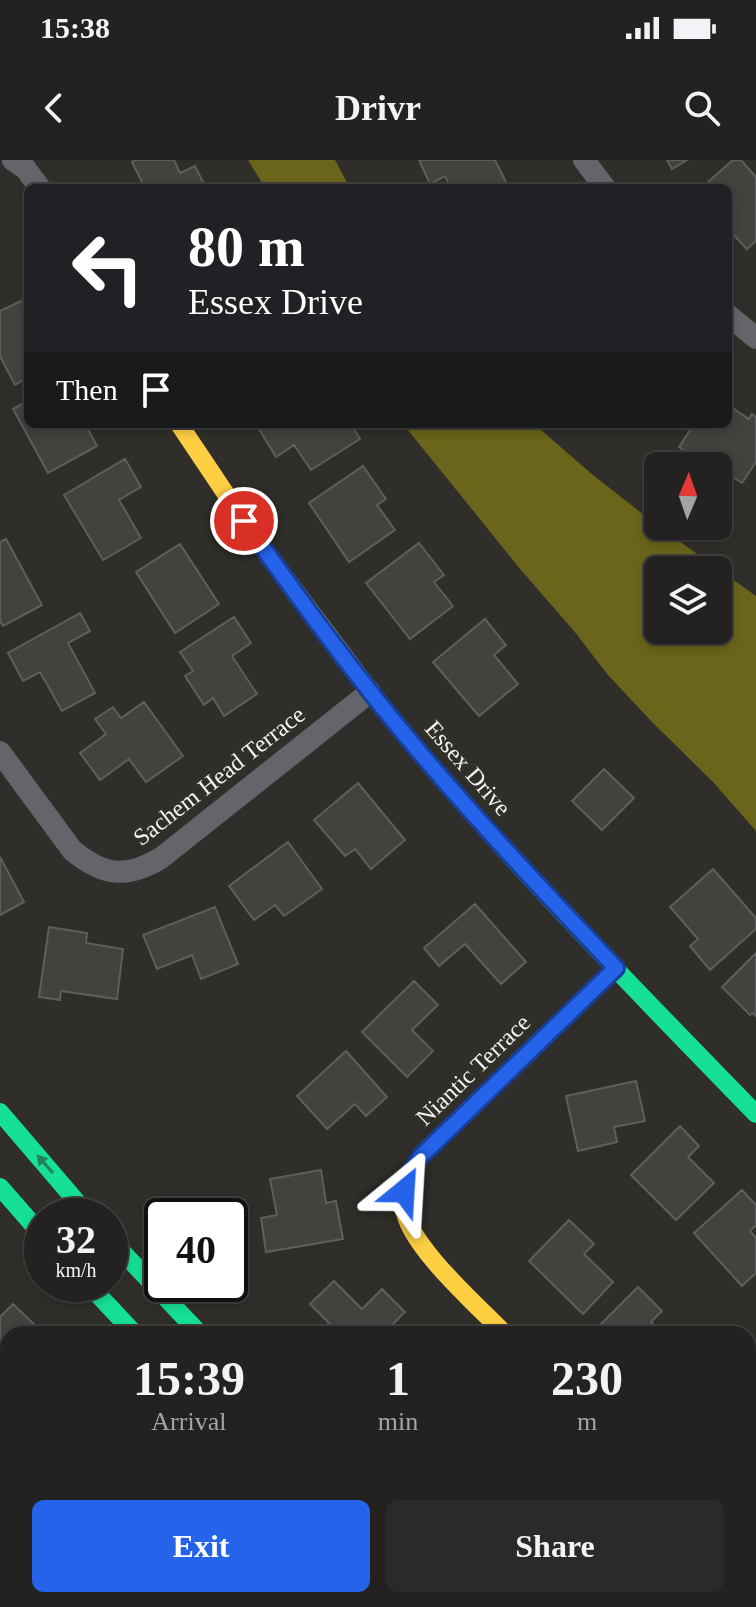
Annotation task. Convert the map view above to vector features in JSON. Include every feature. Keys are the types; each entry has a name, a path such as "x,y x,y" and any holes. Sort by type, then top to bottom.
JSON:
{"street":[{"path":"13,160 25,168 37,184"},
{"path":"584,160 602,184"},
{"path":"732,318 756,338"},
{"name":"Essex Drive","path":"182,428 293,591 415,747 508,854 756,1114"},
{"name":"Sachem Head Terrace","path":"0,752 72,850 87,863 106,871 125,872 145,868 161,858 370,692"},
{"name":"Niantic Terrace","path":"497,1326 421,1247 410,1230 404,1211 404,1191 410,1172 421,1156 616,968"},
{"path":"0,1112 74,1198"},
{"path":"0,1187 24,1214"},
{"path":"128,1258 192,1326"},
{"path":"105,1302 127,1326"}],"shaded area":[{"path":"248,160 335,160 348,184 263,184"},
{"path":"406,428 539,428 644,515 644,540 678,540 700,556 644,556 644,644 732,644 732,579 756,596 756,831 713,782 608,675"}],"building":[{"path":"174,160 180,173 195,166 204,184 143,184 132,162"},
{"path":"419,160 495,160 507,184 449,184 445,176 430,184"},
{"path":"667,160 687,160 672,169"},
{"path":"733,160 741,160 756,177 756,241 747,249 732,233 732,184 705,184"},
{"path":"24,299 24,380 15,385 0,356 0,311"},
{"path":"24,403 24,428 87,428 97,446 48,473 13,409"},
{"path":"732,408 749,419 752,414 756,417 756,462 742,483 732,477 732,452 687,452 679,447 691,428 732,428"},
{"path":"353,428 360,439 311,470 294,445 276,457 259,429"},
{"path":"125,459 141,487 119,500 141,538 103,560 64,495"},
{"path":"363,466 386,499 377,505 395,530 349,562 309,503"},
{"path":"6,539 42,605 3,626 0,621 0,542"},
{"path":"419,543 444,575 434,582 453,606 410,639 366,583"},
{"path":"180,544 219,604 175,633 136,572"},
{"path":"80,613 90,631 68,643 95,693 62,711 40,672 23,681 8,653"},
{"path":"234,617 251,643 232,656 257,694 224,716 213,698 204,705 185,676 193,671 180,652"},
{"path":"485,619 506,645 494,655 518,684 479,716 433,662"},
{"path":"144,702 183,756 146,782 129,759 100,780 80,753 106,734 95,719 113,707 121,718"},
{"path":"604,769 634,798 602,830 572,801"},
{"path":"358,783 405,840 371,869 355,849 345,856 314,820"},
{"path":"288,842 322,889 284,916 275,905 254,920 229,886"},
{"path":"0,857 24,902 0,915"},
{"path":"713,869 756,918 756,929 710,970 690,946 698,939 670,907"},
{"path":"475,904 526,962 501,984 465,944 439,966 424,948"},
{"path":"215,907 238,964 201,979 192,955 157,969 143,935"},
{"path":"49,927 87,933 86,943 123,949 117,999 61,991 60,1000 39,997"},
{"path":"756,953 756,1016 753,1013 750,1015 722,987"},
{"path":"414,981 438,1005 412,1030 433,1051 407,1077 362,1032"},
{"path":"346,1051 387,1097 366,1116 355,1104 327,1129 297,1096"},
{"path":"636,1081 645,1121 614,1127 617,1142 578,1151 566,1096"},
{"path":"680,1126 699,1146 688,1157 714,1183 676,1220 631,1175"},
{"path":"321,1170 326,1203 336,1201 343,1239 266,1252 261,1218 277,1215 270,1179"},
{"path":"742,1190 756,1205 756,1225 750,1231 756,1238 756,1273 742,1286 694,1233"},
{"path":"569,1220 594,1244 584,1254 613,1282 583,1314 529,1261"},
{"path":"334,1281 362,1309 382,1289 405,1312 391,1326 326,1326 329,1323 310,1304"},
{"path":"638,1287 662,1311 651,1322 655,1326 599,1326"},
{"path":"13,1304 36,1326 0,1326 0,1317"}],"traffic: fast":[{"path":"371,692 510,855 756,1114"},
{"path":"0,1112 74,1198"},
{"path":"0,1187 24,1214"},
{"path":"128,1258 192,1326"},
{"path":"105,1302 127,1326"}],"traffic: slow":[{"path":"182,428 254,536 371,692"},
{"path":"497,1326 446,1274 418,1239 408,1223 404,1208 405,1187 421,1156 616,968"}],"route":[{"path":"244,521 293,591 415,747 508,854 616,968 421,1156 410,1172 404,1191"}]}
